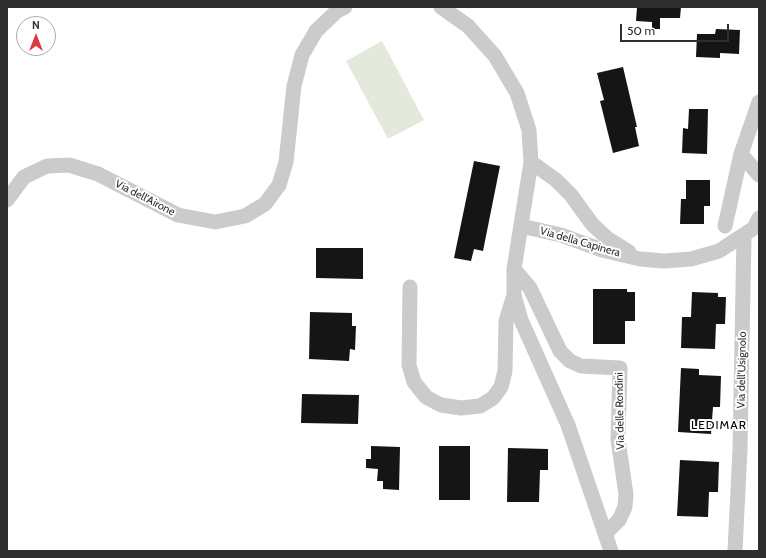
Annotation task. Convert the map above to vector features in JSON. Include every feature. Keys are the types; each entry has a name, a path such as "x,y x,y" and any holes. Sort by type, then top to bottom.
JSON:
{"street":[{"name":"Via dell'Airone","path":"7,200 24,177 47,166 70,165 98,174 178,215 215,222 245,216 265,204 278,185 286,162 294,86 302,55 316,30 337,11 345,7"},
{"path":"441,7 468,26 495,56 517,93 528,130 531,162 514,269 514,294 521,320 568,425 610,551"},
{"path":"725,226 741,154 759,102"},
{"path":"741,154 759,175"},
{"name":"Via della Capinera","path":"531,162 556,180 571,195 592,224 608,239 640,259"},
{"name":"Via della Capinera","path":"521,226 561,235 602,250 640,259 664,261 691,259 719,251 754,229"},
{"name":"Via dell'Usignolo","path":"735,551 754,229"},
{"name":"Via delle Rondini","path":"514,269 530,288 560,351 570,361 581,366 620,368 618,440 626,494 625,507 619,520 605,534"},
{"path":"410,287 409,365 414,382 426,397 442,405 461,408 480,406 493,398 502,387 505,371 506,321 514,294"}],"shaded area":[{"path":"382,41 424,120 388,139 346,61"}],"building":[{"path":"637,7 681,7 680,18 660,18 660,29 652,29 652,22 636,21"},
{"path":"716,29 740,30 739,54 720,53 720,58 696,57 697,34 715,34"},
{"path":"623,67 637,127 635,127 639,146 613,153 600,101 604,100 597,73"},
{"path":"689,109 708,109 707,154 682,153 683,128 688,129"},
{"path":"474,161 500,166 483,251 474,249 471,261 454,258"},
{"path":"686,180 710,180 710,206 704,206 704,224 680,224 681,199 686,199"},
{"path":"316,248 363,248 363,279 316,278"},
{"path":"593,289 627,289 627,292 635,292 635,321 625,321 625,344 593,344"},
{"path":"692,292 718,293 718,297 726,297 725,324 716,324 715,349 681,348 682,317 691,317"},
{"path":"310,312 352,313 352,326 356,326 355,350 350,349 349,361 309,359"},
{"path":"681,368 699,369 699,375 721,376 720,407 713,407 711,434 678,432"},
{"path":"302,394 359,395 358,424 301,423"},
{"path":"371,446 400,447 399,490 383,489 383,481 377,481 378,469 366,468 366,459 371,459"},
{"path":"439,446 470,446 470,500 439,500"},
{"path":"508,448 548,449 548,470 540,470 539,502 507,502"},
{"path":"680,460 719,462 718,492 709,492 708,517 677,516"}],"district":[{"name":"LEDIMAR","path":"719,425"}]}
